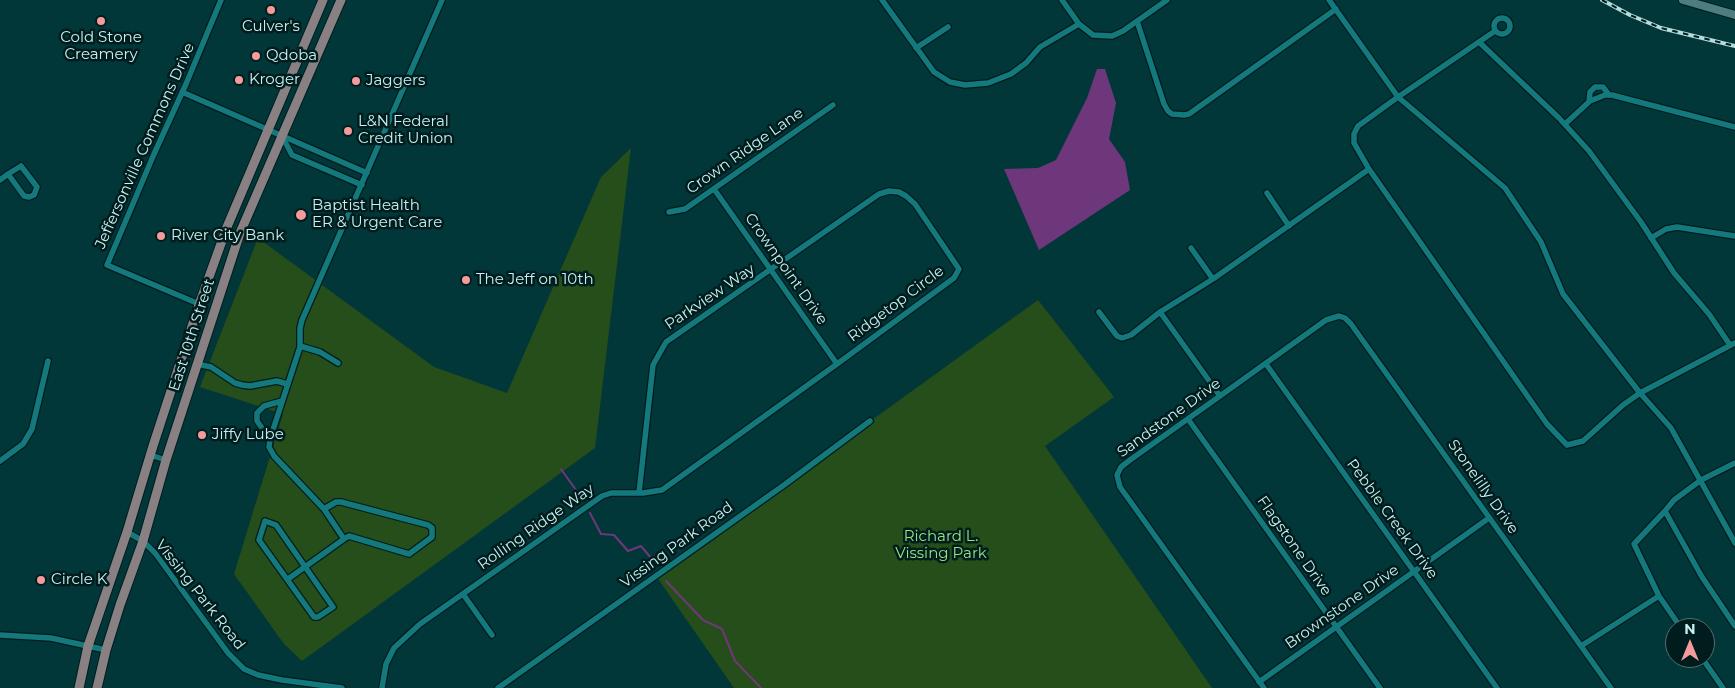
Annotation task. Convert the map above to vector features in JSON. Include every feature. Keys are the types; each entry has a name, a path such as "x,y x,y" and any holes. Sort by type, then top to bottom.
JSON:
{"main road":[{"name":"East 10th Street","path":"79,688 88,646 127,532 199,304 227,227 323,0"},
{"name":"East 10th Street","path":"97,688 120,605 143,541 166,460 240,233 341,0"},
{"path":"1683,0 1735,14"}],"street":[{"name":"Jeffersonville Commons Drive","path":"199,304 107,265 221,0"},
{"path":"344,539 324,510 274,456 269,447 270,439 300,346 302,320 442,0"},
{"path":"882,0 934,72 950,82 965,86 988,84 1011,74 1026,63 1040,47 1078,24"},
{"path":"1062,0 1078,24 1093,35 1112,36 1123,32 1167,0"},
{"path":"1329,0 1398,97 1505,188 1541,242 1563,294 1640,393 1671,428 1735,543"},
{"path":"1137,21 1164,104 1172,114 1184,115 1189,114 1336,8"},
{"path":"916,48 948,27"},
{"path":"1479,42 1565,124 1590,151 1674,273 1733,344 1640,393 1623,405 1583,441 1566,445 1547,424 1369,169 1354,143 1354,134 1358,126 1398,97 1479,42 1496,31"},
{"path":"1589,102 1590,92 1594,86 1603,86 1609,95"},
{"path":"182,92 368,172"},
{"path":"1565,124 1589,102 1597,97 1609,95 1735,127"},
{"name":"Crown Ridge Lane","path":"669,212 684,209 833,105"},
{"path":"282,136 292,154 362,185"},
{"path":"0,180 8,174 21,166 37,187 34,195 24,196 8,174"},
{"path":"1098,312 1117,336 1122,338 1131,335 1160,312 1289,226 1369,169"},
{"name":"Crownpoint Drive","path":"714,189 837,364"},
{"name":"Ridgetop Circle","path":"771,270 879,194 889,191 899,192 915,204 959,270 954,278 837,364"},
{"path":"1266,193 1289,226"},
{"path":"1651,238 1666,230 1677,227 1735,236"},
{"path":"1192,248 1213,278"},
{"name":"Parkview Way","path":"639,493 653,365 666,342 771,270"},
{"path":"1160,312 1220,396"},
{"name":"Stonelilly Drive","path":"1326,320 1338,316 1345,318 1351,324 1611,688"},
{"name":"Sandstone Drive","path":"1264,688 1120,487 1117,475 1121,467 1326,320"},
{"path":"300,346 320,352 338,363"},
{"path":"0,461 23,444 32,429 48,361"},
{"path":"197,364 211,367 235,383 242,385 250,386 277,381 287,384"},
{"name":"Rolling Ridge Way","path":"382,688 386,664 394,648 420,624 602,496 611,493 639,493 662,490 837,364"},
{"name":"Pebble Creek Drive","path":"1266,364 1498,688"},
{"path":"270,439 257,421 258,413 264,406 282,401"},
{"name":"Flagstone Drive","path":"1188,419 1380,688"},
{"name":"Vissing Park Road","path":"498,688 870,422"},
{"path":"150,455 166,460"},
{"path":"1674,618 1659,596 1634,544 1674,500 1701,480 1735,463"},
{"path":"288,579 349,536 409,554 432,538 432,528 428,525 341,502 336,502 324,510"},
{"path":"1665,511 1702,577 1735,626"},
{"name":"Brownstone Drive","path":"1259,682 1489,518"},
{"path":"265,521 276,525 333,607 318,617 314,617 288,579 259,540 265,521"},
{"name":"Vissing Park Road","path":"127,532 143,541 155,553 228,653 244,669 258,675 282,680 342,688"},
{"path":"463,594 492,635"},
{"path":"1581,646 1659,596"},
{"path":"0,635 51,638 106,650"},
{"path":"1709,668 1723,688"}],"green space":[{"path":"631,148 595,448 302,661 284,644 234,574 283,414 200,387 258,238 434,367 507,393 601,177"},
{"name":"Richard L. Vissing Park","path":"1038,300 1114,397 1045,446 1212,688 734,688 656,576"}],"shaded area":[{"path":"1097,69 1105,69 1116,103 1109,139 1125,162 1130,190 1039,250 1004,169 1038,168 1056,160 1087,98"}],"waterway":[{"path":"561,469 581,497"},
{"path":"590,513 601,534 614,535 628,551 641,546 651,558"},
{"path":"666,581 703,620 722,629 735,661 761,688"}],"railway":[{"path":"1602,0 1630,15 1661,28 1735,46"}],"place":[{"name":"Culver's","path":"271,10"},
{"name":"Cold Stone Creamery","path":"101,21"},
{"name":"Qdoba","path":"256,56"},
{"name":"Kroger","path":"239,80"},
{"name":"Jaggers","path":"356,81"},
{"name":"L&N Federal Credit Union","path":"348,131"},
{"name":"Baptist Health ER & Urgent Care","path":"301,215"},
{"name":"River City Bank","path":"161,236"},
{"name":"The Jeff on 10th","path":"466,280"},
{"name":"Jiffy Lube","path":"202,435"},
{"name":"Circle K","path":"41,580"}]}
